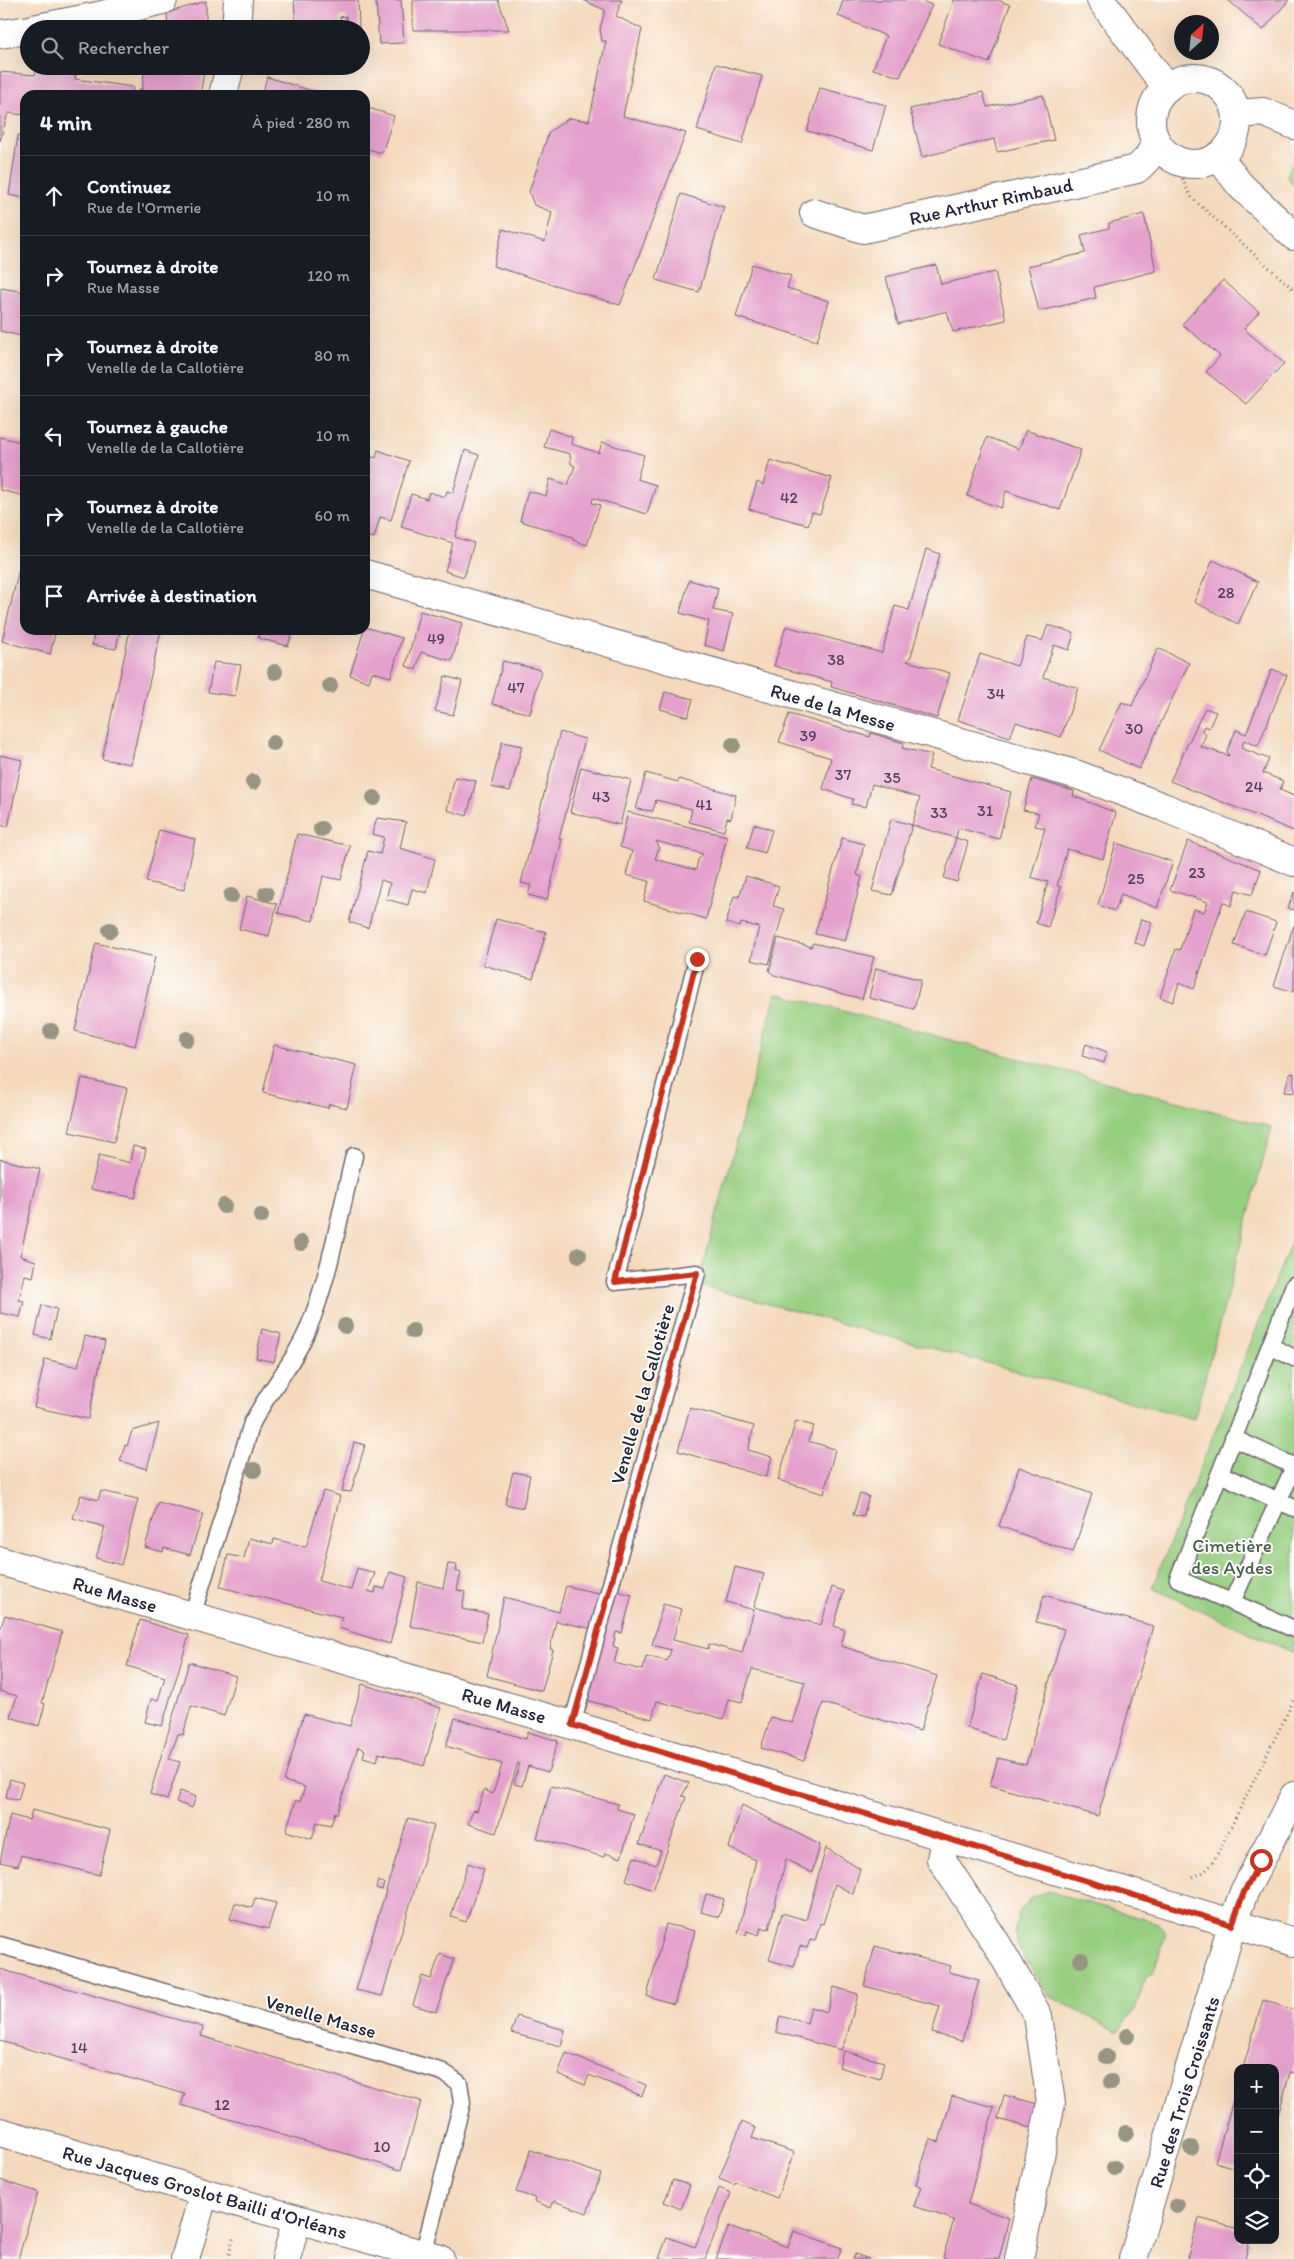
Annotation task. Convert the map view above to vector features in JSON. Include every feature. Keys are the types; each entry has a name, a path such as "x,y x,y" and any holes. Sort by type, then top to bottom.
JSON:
{"street":[{"path":"78,20 163,0"},
{"path":"237,20 238,0"},
{"path":"1101,0 1167,88"},
{"path":"0,34 20,31"},
{"path":"224,90 228,75"},
{"path":"1191,78 1204,79 1216,84 1226,92 1238,114 1233,139 1227,149 1206,162 1193,164 1180,161 1163,150 1152,132 1153,108 1167,88 1178,81 1191,78"},
{"path":"1238,114 1262,112 1294,125"},
{"name":"Rue Arthur Rimbaud","path":"814,213 864,229 1137,169 1147,159 1157,142"},
{"path":"1218,156 1240,185 1294,236"},
{"name":"Rue de la Messe","path":"370,575 1078,775 1163,807 1294,862"},
{"name":"Rue Masse","path":"0,1561 572,1725 1232,1925 1294,1942"},
{"name":"Rue des Trois Croissants","path":"1134,2259 1232,1925 1244,1892 1294,1796"},
{"path":"946,1837 940,1859 998,1946 1038,2016 1051,2103 1019,2259"},
{"name":"Rue Jacques Groslot Bailli d'Orléans","path":"0,2132 297,2220 431,2257"},
{"path":"185,2259 204,2193"},
{"path":"286,2259 297,2220"}],"lane":[{"name":"Venelle de la Callotière","path":"572,1725 697,1273 615,1282 697,959"},
{"path":"192,1616 252,1423 263,1402 295,1356 319,1300 354,1156"},
{"path":"1294,1285 1178,1579 1294,1630"},
{"path":"1270,1346 1294,1358"},
{"path":"1232,1602 1294,1466 1233,1438"},
{"path":"1220,1474 1294,1508"},
{"name":"Venelle Masse","path":"0,1945 443,2072 459,2083 462,2103 431,2257"}],"path":[{"path":"1180,161 1182,181 1192,198 1294,290"},
{"path":"1179,1908 1187,1882 1194,1875 1204,1872 1213,1863 1294,1700"}],"green space":[{"path":"1294,162 1294,186 1287,177 1289,169"},
{"path":"776,993 1272,1127 1194,1419 698,1285"},
{"name":"Cimetière des Aydes","path":"1294,1235 1294,1653 1152,1588"},
{"path":"1048,1891 1158,1923 1166,1934 1153,1974 1146,1977 1135,2010 1118,2032 1049,1996 1018,1947 1015,1929 1019,1912 1032,1897"}],"building":[{"path":"294,0 358,0 359,20 346,20 346,16 340,17 340,20 295,20"},
{"path":"376,0 401,0 404,43 379,44"},
{"path":"413,0 498,0 509,30 413,30"},
{"path":"583,0 622,0 616,16 642,29 623,116 686,133 620,305 493,266 503,229 545,242 552,212 534,205 529,192 549,132 569,118 589,121 606,41 602,41 600,29 605,10"},
{"path":"843,0 919,0 932,5 900,77 873,69 886,36 838,16"},
{"path":"954,0 998,0 1010,5 989,63 938,44"},
{"path":"1228,0 1289,0 1263,30"},
{"path":"206,1 206,20 167,20 167,13"},
{"path":"716,64 762,76 742,144 697,130"},
{"path":"0,72 20,75 76,75 75,79 133,87 133,90 20,90 20,114 8,113 0,141"},
{"path":"144,75 203,75 201,90 142,90"},
{"path":"267,77 309,90 263,90"},
{"path":"820,88 886,105 873,150 807,131"},
{"path":"983,92 987,107 1043,95 1054,140 997,152 994,139 922,157 910,109"},
{"path":"370,109 394,116 382,153 370,149"},
{"path":"18,135 20,135 20,197 9,195"},
{"path":"681,194 724,207 699,292 656,280"},
{"path":"1144,214 1156,271 1094,287 1096,298 1039,311 1028,266 1085,253 1081,235 1109,228 1109,223"},
{"path":"752,264 791,276 787,288 829,301 817,341 736,317"},
{"path":"936,265 941,284 995,272 1006,320 953,332 947,311 898,324 886,277"},
{"path":"1223,280 1259,312 1244,329 1284,363 1246,404 1206,372 1220,356 1182,324"},
{"path":"1,288 20,291 20,336 0,331"},
{"path":"549,429 572,437 571,444 599,453 602,442 644,455 637,479 656,485 647,514 593,498 592,503 600,505 587,545 573,540 573,537 520,521 528,491 546,496 550,479 568,485 575,466 571,464 570,454 544,447"},
{"path":"1026,430 1081,450 1060,510 1006,491 1001,508 967,496 987,437 1019,449"},
{"path":"0,437 20,442 20,495 0,490"},
{"path":"378,450 409,461 391,520 380,517 374,538 370,537 370,456 376,458"},
{"path":"465,450 479,455 455,537 474,543 464,577 445,571 453,543 401,527 411,494 427,499 429,492 445,497 447,491 453,493"},
{"path":"770,460 832,478 820,514 812,512 808,525 749,509 757,482 763,485"},
{"path":"926,549 940,554 911,656 907,661 950,673 937,718 831,687 832,682 774,666 786,626 882,653 895,606 909,610"},
{"path":"1213,560 1258,582 1238,624 1194,602"},
{"path":"20,566 20,635 55,635 50,654 2,641"},
{"path":"689,580 718,588 713,610 733,614 724,651 704,645 709,621 680,613"},
{"path":"420,611 462,623 452,661 421,652 416,670 406,666"},
{"path":"1048,625 1074,633 1069,650 1054,645 1043,677 1078,688 1061,737 1016,722 1010,737 958,720 980,654 1017,666 1027,637 1042,641"},
{"path":"370,628 402,638 391,677 372,672 369,682 350,675 362,635 370,635"},
{"path":"94,635 119,635 116,649 92,645"},
{"path":"129,635 160,635 131,764 102,759"},
{"path":"259,635 291,635 288,646 258,638"},
{"path":"1158,648 1189,663 1139,769 1099,750 1122,702 1132,706"},
{"path":"503,661 541,670 530,714 492,704"},
{"path":"214,662 241,665 235,696 208,692"},
{"path":"1272,669 1287,675 1258,746 1244,741 1241,748 1269,759 1263,773 1283,781 1280,790 1294,796 1294,831 1170,781 1205,708 1216,712 1209,728 1204,726 1202,731 1206,734 1201,747 1229,756 1227,751 1236,730 1246,734"},
{"path":"445,676 462,681 453,715 435,711"},
{"path":"665,692 693,699 688,717 660,709"},
{"path":"789,714 870,737 871,733 904,743 902,748 932,755 928,769 1011,792 999,839 958,828 956,838 912,825 920,798 872,784 866,807 851,804 853,799 823,789 831,758 779,742"},
{"path":"560,732 585,739 559,839 562,840 547,900 528,895 531,885 521,883"},
{"path":"502,742 522,746 510,791 491,787"},
{"path":"0,755 22,760 8,827 0,825"},
{"path":"581,767 631,780 620,825 570,812"},
{"path":"646,773 678,782 679,779 736,795 731,819 727,818 724,831 689,822 692,809 656,800 653,811 636,809"},
{"path":"455,777 476,781 467,816 447,810"},
{"path":"1032,779 1074,791 1073,796 1116,813 1103,859 1067,849 1057,886 1061,887 1048,927 1036,923 1048,882 1031,877 1045,828 1035,826 1039,813 1023,810"},
{"path":"628,812 727,836 706,919 644,901 649,881 626,875 632,851 620,847","holes":["656,841 703,854 698,860 696,870 655,859 659,847"]},
{"path":"377,818 406,822 400,848 435,859 427,893 412,889 408,905 386,899 390,883 381,880 368,928 349,922 368,851 380,854 384,837 372,834"},
{"path":"891,819 912,825 892,895 872,891"},
{"path":"754,824 772,830 765,853 747,848"},
{"path":"159,830 195,839 184,890 146,882"},
{"path":"297,834 350,846 341,880 323,876 313,921 278,913"},
{"path":"842,838 864,844 857,875 862,877 845,941 815,934"},
{"path":"956,838 968,842 957,882 944,878"},
{"path":"1188,841 1261,870 1252,895 1236,890 1231,906 1223,902 1194,989 1179,983 1173,1002 1160,997 1176,949 1180,950 1193,909 1204,912 1208,902 1170,890"},
{"path":"1116,843 1173,862 1157,908 1121,894 1115,911 1098,905"},
{"path":"746,876 779,886 773,906 784,909 769,964 751,960 759,927 741,923 740,927 726,923 734,896 739,897"},
{"path":"1294,892 1294,910 1288,908"},
{"path":"247,896 277,904 269,936 239,929"},
{"path":"1246,912 1276,922 1265,955 1234,945"},
{"path":"496,919 546,932 533,979 483,965"},
{"path":"1141,919 1152,922 1144,946 1134,942"},
{"path":"1294,925 1294,992 1274,986"},
{"path":"778,938 811,947 813,943 874,957 862,999 774,975 769,971"},
{"path":"96,943 155,957 135,1046 75,1031"},
{"path":"876,968 921,980 914,1009 869,998"},
{"path":"1086,1044 1107,1052 1104,1063 1082,1056"},
{"path":"274,1045 357,1065 347,1108 329,1104 328,1108 263,1093"},
{"path":"1290,1073 1294,1074 1294,1093 1284,1092"},
{"path":"82,1078 127,1088 114,1142 69,1132"},
{"path":"133,1146 146,1149 135,1198 91,1189 99,1155 130,1163"},
{"path":"0,1159 40,1169 20,1256 36,1261 33,1277 25,1275 19,1300 24,1301 20,1317 0,1313"},
{"path":"42,1305 57,1309 50,1339 35,1335"},
{"path":"262,1329 281,1334 274,1362 256,1358"},
{"path":"85,1336 105,1341 88,1419 34,1407 45,1359 78,1367"},
{"path":"690,1408 754,1426 748,1450 772,1457 766,1477 678,1451"},
{"path":"796,1421 814,1426 808,1441 835,1449 824,1494 778,1480"},
{"path":"159,1423 147,1469 120,1461 132,1431"},
{"path":"354,1442 365,1445 351,1492 342,1491"},
{"path":"1019,1467 1092,1494 1073,1552 999,1526"},
{"path":"513,1472 530,1475 523,1508 505,1504"},
{"path":"101,1491 138,1499 121,1565 96,1558 105,1527 73,1518 81,1495 98,1500"},
{"path":"323,1491 340,1496 319,1581 351,1590 357,1568 375,1573 368,1591 375,1593 376,1587 385,1589 390,1572 407,1577 390,1644 339,1628 342,1617 220,1587 228,1555 244,1558 249,1538 273,1544 274,1539 306,1547"},
{"path":"860,1494 869,1496 863,1517 853,1515"},
{"path":"158,1502 203,1514 190,1555 164,1548 163,1552 145,1547"},
{"path":"448,1564 457,1565 456,1571 461,1573 457,1590 465,1592 462,1609 488,1614 482,1642 410,1626 418,1582 443,1588"},
{"path":"735,1567 764,1574 754,1607 821,1625 832,1587 844,1591 834,1626 845,1630 841,1646 937,1676 920,1731 823,1703 804,1761 761,1748 771,1717 792,1723 805,1682 752,1669 742,1702 729,1699 724,1719 657,1701 652,1719 583,1699 613,1590 632,1595 622,1633 616,1632 613,1646 618,1648 614,1663 643,1670 646,1656 667,1661 671,1650 652,1645 663,1604 681,1609 673,1640 708,1649 709,1644 742,1653 754,1610 726,1602"},
{"path":"566,1586 603,1594 593,1629 556,1621 550,1649 553,1650 542,1691 487,1676 504,1597 559,1612"},
{"path":"1044,1595 1153,1626 1098,1816 990,1785 998,1758 1026,1765 1064,1629 1036,1622"},
{"path":"5,1615 62,1632 42,1703 45,1704 39,1726 10,1717 17,1696 0,1691 0,1630"},
{"path":"140,1620 189,1635 162,1726 145,1722 151,1699 158,1700 165,1677 127,1666"},
{"path":"189,1662 236,1676 224,1716 191,1706 183,1735 178,1734 169,1759 180,1762 167,1800 150,1794"},
{"path":"983,1674 1018,1685 1003,1740 967,1728"},
{"path":"362,1684 441,1708 424,1766 379,1753 377,1761 363,1757 365,1750 358,1747 337,1814 335,1812 331,1825 317,1822 312,1839 286,1831 296,1800 300,1802 305,1787 284,1781 304,1714 350,1726"},
{"path":"455,1718 526,1739 528,1732 558,1741 548,1772 528,1766 522,1786 514,1784 520,1764 518,1763 496,1833 468,1824 473,1810 477,1811 484,1790 493,1794 502,1764 446,1746"},
{"path":"664,1774 689,1783 682,1796 686,1797 653,1890 626,1880 634,1857 656,1865 661,1851 639,1844"},
{"path":"10,1779 23,1783 18,1800 6,1797"},
{"path":"551,1786 618,1804 617,1809 634,1814 621,1858 605,1853 604,1857 537,1838"},
{"path":"180,1791 196,1797 192,1808 176,1802"},
{"path":"742,1805 820,1845 812,1873 786,1859 769,1929 761,1927 759,1935 747,1931 746,1935 738,1933 756,1860 729,1848"},
{"path":"32,1810 110,1830 99,1875 21,1855 18,1866 0,1862 10,1815 29,1820"},
{"path":"408,1818 434,1826 382,1996 356,1990"},
{"path":"826,1848 860,1869 853,1894 835,1884 823,1924 820,1923 815,1941 810,1940 807,1948 800,1946 794,1967 769,1960 782,1913 806,1920"},
{"path":"468,1863 484,1869 466,1922 451,1917"},
{"path":"378,1881 384,1883 382,1890 376,1888"},
{"path":"706,1894 724,1899 719,1917 701,1912"},
{"path":"255,1898 276,1903 268,1929 230,1919 235,1903 252,1908"},
{"path":"666,1924 695,1931 674,2004 647,1996"},
{"path":"875,1946 951,1966 949,1972 979,1980 962,2041 932,2033 940,2006 864,1986"},
{"path":"440,1954 454,1959 436,2012 413,2005 422,1976 431,1979"},
{"path":"0,1969 203,2027 201,2036 421,2101 401,2170 181,2105 185,2094 0,2041"},
{"path":"834,1987 858,1994 847,2036 841,2050 776,2032 780,2016 807,2023 811,2007 827,2012"},
{"path":"1263,2000 1294,2010 1294,2073 1290,2072 1279,2112 1279,2064 1244,2064"},
{"path":"517,2016 565,2030 561,2046 511,2033"},
{"path":"843,2051 884,2062 880,2079 839,2067"},
{"path":"566,2053 646,2085 642,2096 589,2075 585,2085 558,2074"},
{"path":"1004,2095 1041,2105 1034,2129 998,2119"},
{"path":"952,2096 994,2107 968,2204 1009,2218 999,2259 948,2259 943,2257 954,2220 914,2206 921,2187 916,2184 930,2138 939,2142"},
{"path":"1234,2097 1234,2168 1215,2162"},
{"path":"742,2122 756,2128 752,2138 794,2152 777,2198 736,2182 734,2184 719,2178"},
{"path":"531,2150 601,2174 587,2213 554,2201 551,2208 534,2201 535,2198 516,2192"},
{"path":"0,2180 38,2192 18,2259 0,2259"},
{"path":"673,2180 690,2185 681,2209 664,2202"},
{"path":"719,2188 731,2193 705,2259 659,2259 667,2237 695,2247"},
{"path":"1199,2218 1234,2228 1234,2244 1249,2244 1245,2259 1187,2259"},
{"path":"729,2226 788,2247 794,2231 842,2248 837,2259 716,2259"},
{"path":"855,2254 869,2259 853,2259"}],"route":[{"path":"697,959 615,1282 697,1273 572,1725 1232,1925 1244,1892 1261,1860"}]}
